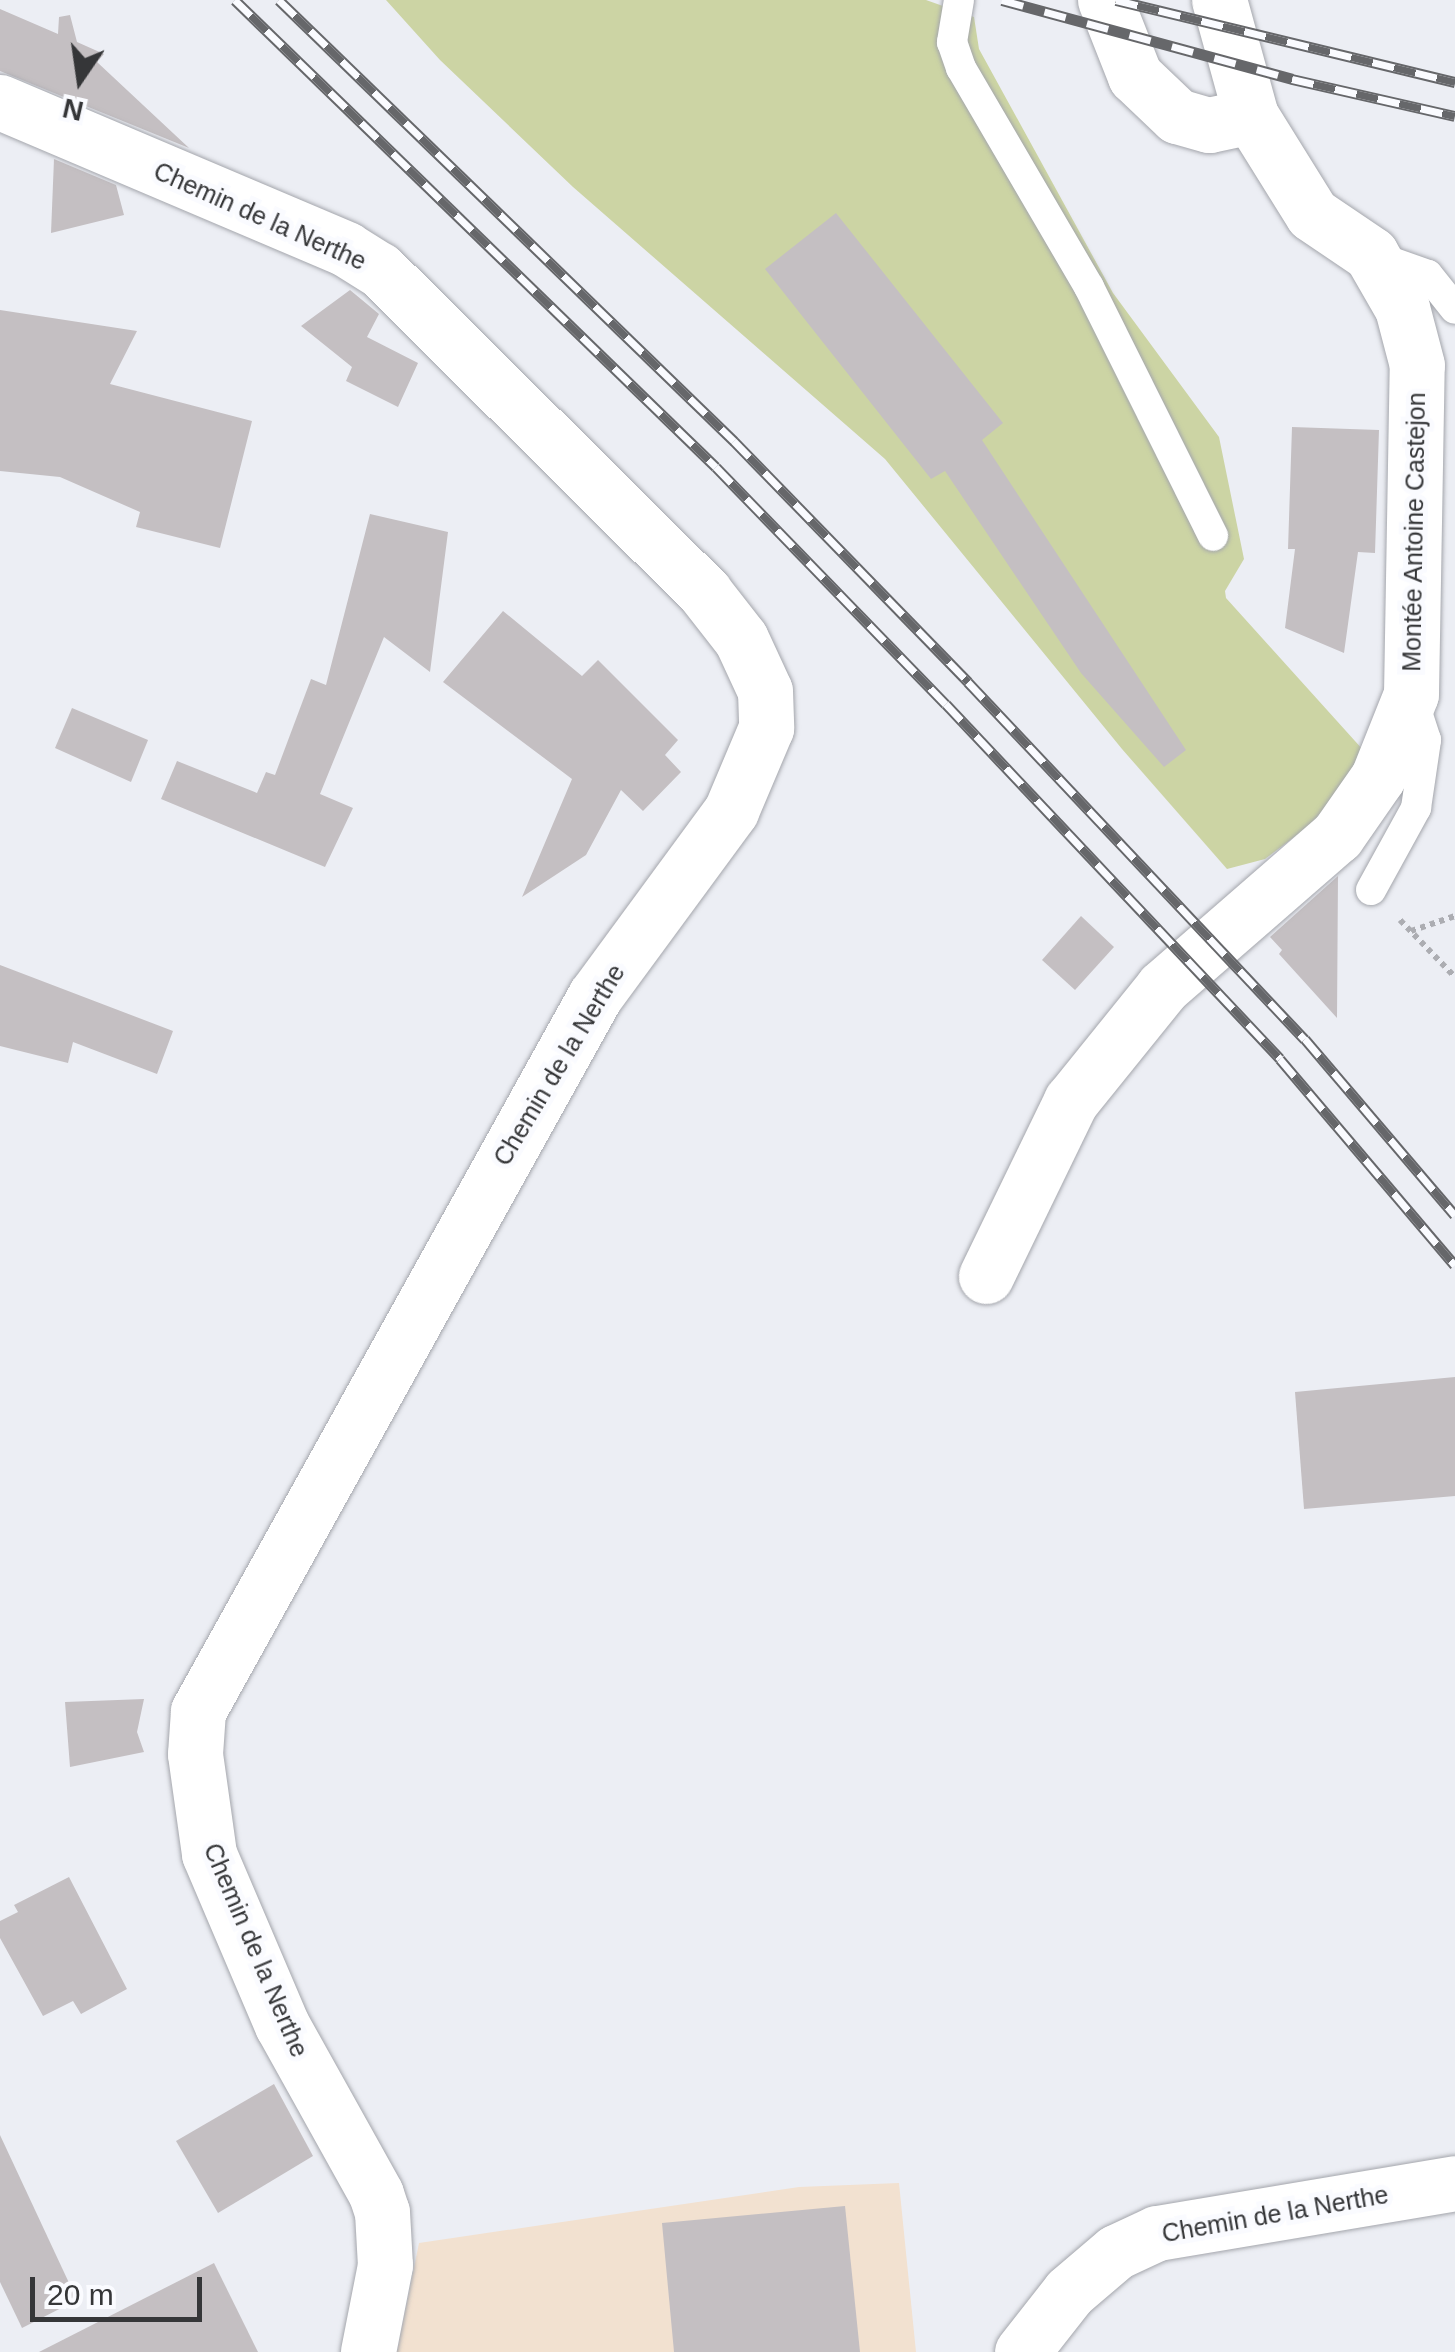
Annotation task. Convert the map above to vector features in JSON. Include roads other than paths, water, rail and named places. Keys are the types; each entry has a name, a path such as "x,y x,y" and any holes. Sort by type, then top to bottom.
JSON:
{"street":[{"path":"1106,0 1135,76 1177,116 1209,125 1252,116"},
{"name":"Montée Antoine Castejon","path":"986,1276 1071,1101 1163,986 1337,836 1378,777 1411,694 1417,365 1402,308 1372,254 1312,214 1252,116 1219,0"},
{"name":"Chemin de la Nerthe","path":"0,102 346,248 380,270 706,594 740,639 765,691 766,728 731,810 595,996 198,1711 195,1754 209,1854 282,2025 376,2194 382,2212 384,2264 368,2352"},
{"name":"Chemin de la Nerthe","path":"1022,2352 1069,2292 1116,2252 1157,2233 1455,2183"}],"lane":[{"path":"959,0 952,42 961,68 1089,287 1213,536"},
{"path":"1372,254 1428,275 1455,309"},
{"path":"1371,890 1416,808 1426,740 1411,694"}],"railway":[{"path":"235,0 716,467 946,704 1280,1059 1455,1265"},
{"path":"279,0 734,441 968,682 1305,1039 1455,1215"},
{"path":"1002,0 1292,79 1455,116"},
{"path":"1116,0 1455,82"}]}
